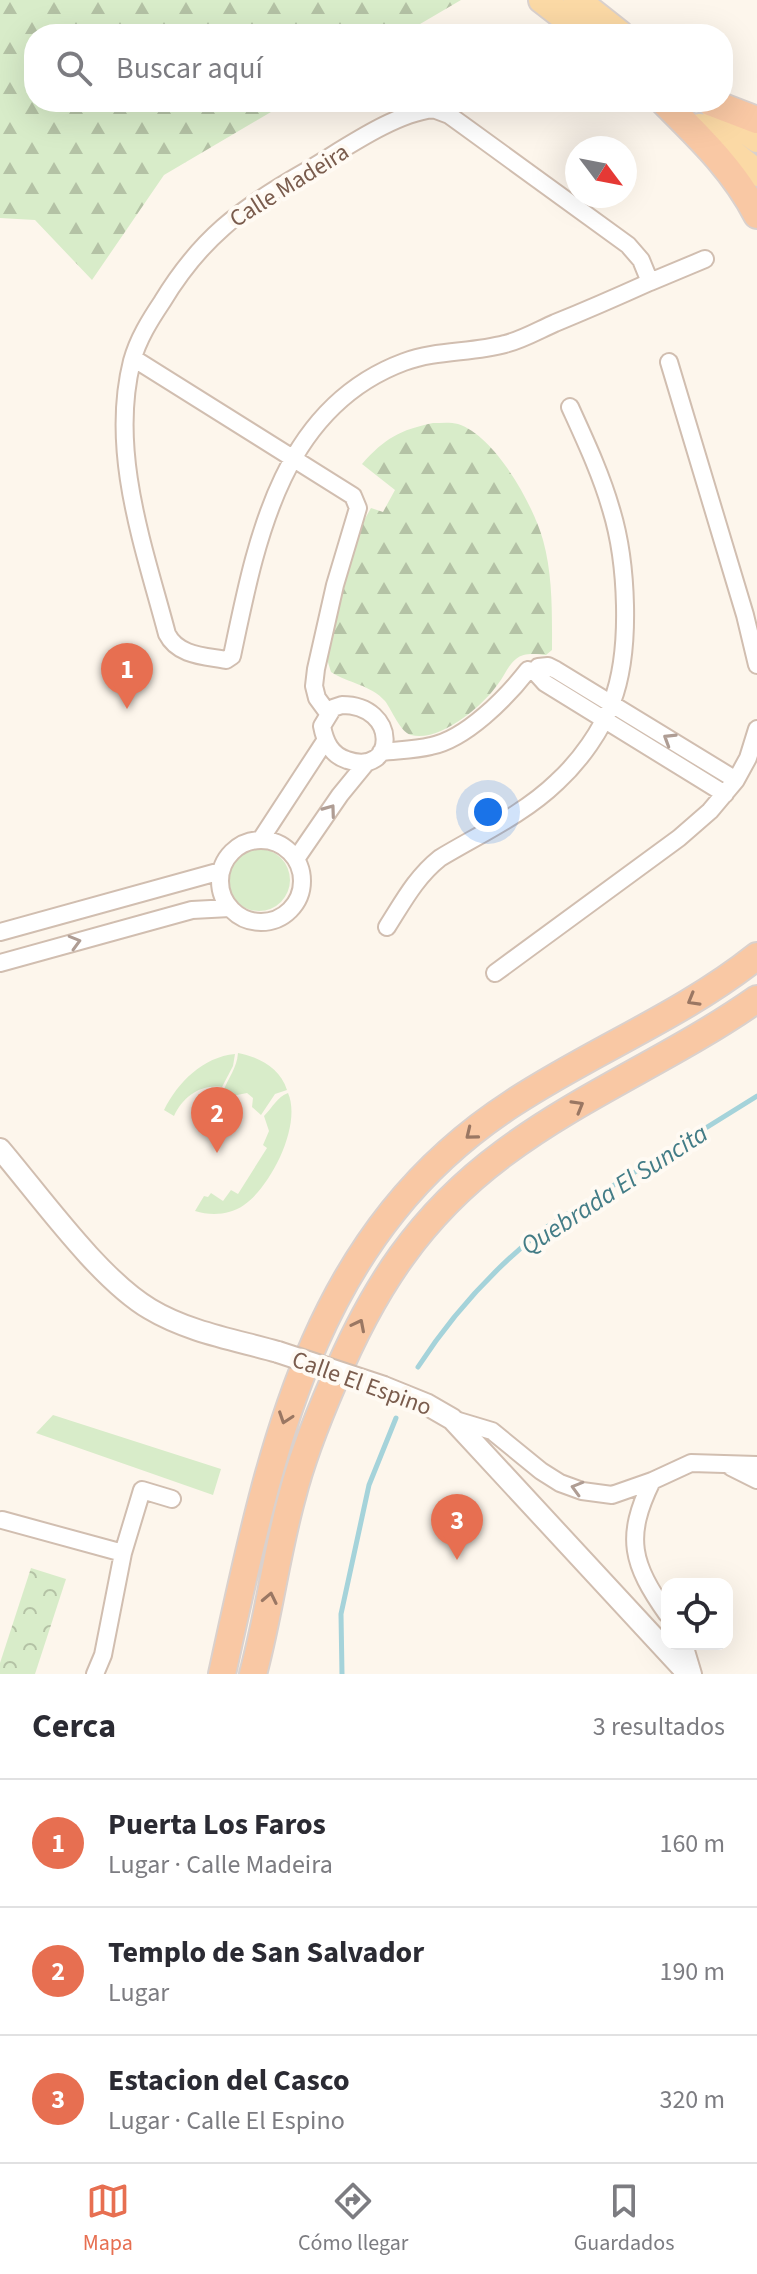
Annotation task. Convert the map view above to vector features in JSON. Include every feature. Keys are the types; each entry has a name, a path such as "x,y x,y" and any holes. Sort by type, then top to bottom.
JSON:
{"highway":[{"path":"733,111 757,120"},
{"path":"676,112 728,169 757,215"},
{"path":"222,1674 260,1504 294,1392 332,1302 388,1217 423,1178 489,1120 560,1075 730,978 757,956"},
{"path":"253,1674 292,1497 311,1434 351,1341 382,1283 404,1250 448,1199 504,1152 757,999"}],"main road":[{"path":"542,0 573,24"},
{"path":"577,0 607,24"},
{"path":"680,112 757,173"},
{"path":"721,112 757,139"}],"street":[{"name":"Calle Madeira","path":"294,458 276,489 253,555 232,656 226,660 185,652 174,645 167,634 131,490 124,427 127,389 133,358 144,332 191,259 214,233 238,213 386,125 415,112"},
{"name":"Calle Madeira","path":"441,112 628,245 641,260 650,282"},
{"path":"294,458 342,397 385,369 424,356 509,343 705,259"},
{"path":"133,358 353,496 358,508 335,585 314,686 317,698 328,713"},
{"path":"669,362 745,615 757,665"},
{"path":"387,927 427,868 533,803 574,765 612,703 623,658 624,574 612,510 570,407"},
{"path":"381,752 446,742 492,709 534,670 548,666 736,780"},
{"path":"534,670 542,680 725,794"},
{"path":"342,705 360,706 377,718 386,736 378,757 360,763 333,753 325,741 322,726 328,713 342,705"},
{"path":"495,973 679,838 710,811 736,780 748,758 757,729"},
{"path":"261,839 325,741"},
{"path":"296,859 334,803 367,762"},
{"path":"261,839 275,842 296,859 301,872 301,886 289,910 265,922 240,916 223,897 221,871 232,851 241,844 261,839"},
{"path":"0,932 221,871"},
{"path":"0,963 192,910 230,908"},
{"name":"Calle El Espino","path":"0,1149 92,1257 142,1303 191,1327 384,1387 426,1404 452,1419 691,1674"},
{"path":"452,1419 492,1431 541,1471 560,1483 582,1491 612,1495 691,1463 757,1465"},
{"path":"729,1466 757,1480"},
{"path":"652,1481 641,1503 634,1529 637,1557 644,1580 661,1605"},
{"path":"95,1674 103,1655 123,1553 142,1490 172,1499"},
{"path":"2,1520 123,1553"},
{"path":"685,1650 691,1674"}],"green space":[{"path":"0,0 461,0 420,24 24,24 24,112 271,112 164,175 92,280 35,220 0,218"},
{"path":"433,423 455,423 485,442 511,473 531,508 549,567 552,650 546,655 519,657 491,693 471,712 447,728 422,736 403,730 379,696 331,672 326,656 343,580 362,525 371,508 383,512 395,490 362,464 394,436"},
{"path":"259,849 281,858 290,880 281,902 259,911 237,902 228,880 237,858"},
{"path":"238,1053 268,1065 284,1082 287,1090 275,1094 261,1115 252,1107 253,1098 247,1093 237,1095 223,1092"},
{"path":"235,1054 233,1066 222,1087 193,1093 174,1116 164,1110 176,1090 193,1073 212,1060"},
{"path":"288,1093 291,1121 287,1137 264,1184 244,1205 233,1211 207,1214 195,1211 204,1196 208,1197 211,1193 223,1201 231,1190 238,1194 267,1148 263,1145 269,1131 264,1116"},
{"path":"53,1415 221,1469 213,1495 36,1433"},
{"path":"31,1568 66,1579 35,1674 0,1674 0,1663"}],"waterway":[{"name":"Quebrada El Suncita","path":"418,1367 445,1328 476,1292 545,1228 757,1096"},
{"name":"Quebrada El Suncita","path":"342,1674 341,1614 369,1485 396,1418"}],"place":[{"name":"Puerta Los Faros","path":"127,709"},
{"name":"Templo de San Salvador","path":"217,1153"},
{"name":"Estacion del Casco","path":"457,1560"}]}
